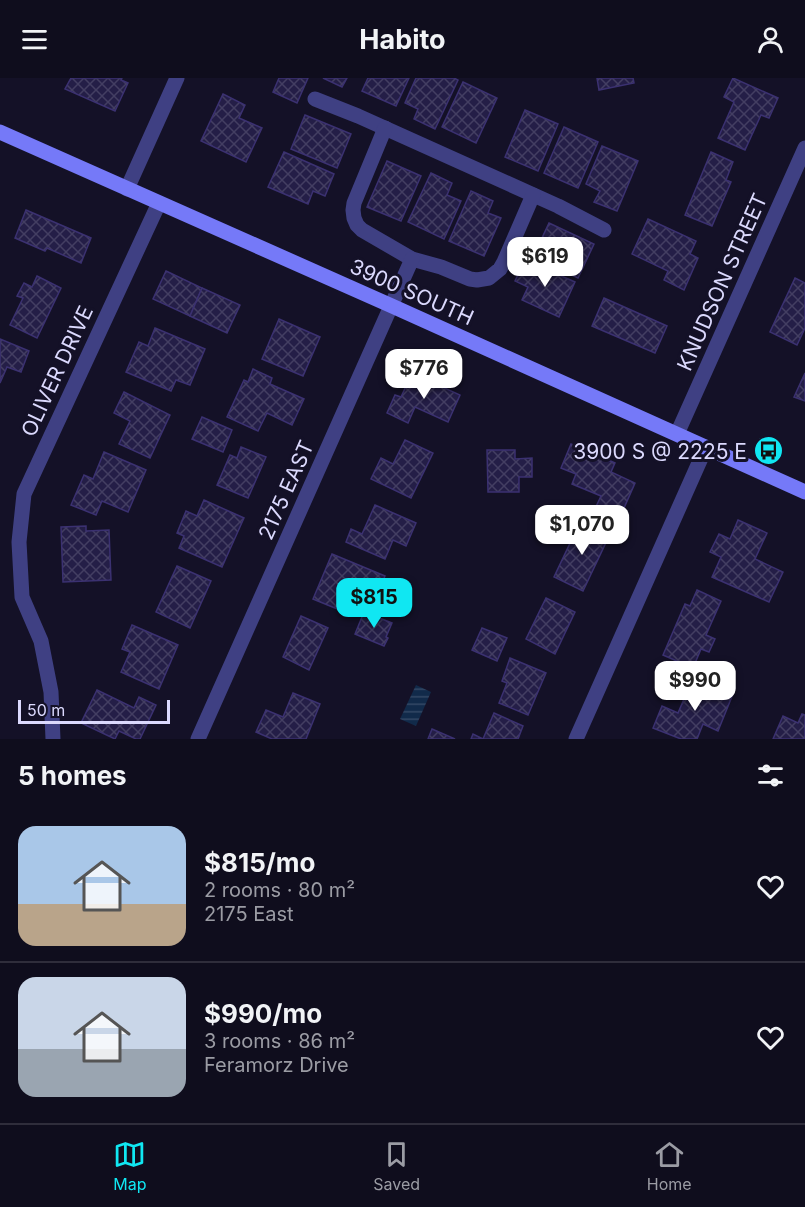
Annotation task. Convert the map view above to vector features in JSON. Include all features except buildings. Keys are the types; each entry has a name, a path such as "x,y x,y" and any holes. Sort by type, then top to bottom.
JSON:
{"main road":[{"name":"3900 SOUTH","path":"0,132 805,492"}],"street":[{"path":"127,189 177,78"},
{"path":"315,99 533,195 604,230"},
{"path":"385,128 352,210 357,225 362,230 412,259 441,267 470,279 489,278 500,269 504,262 533,195"},
{"name":"KNUDSON STREET","path":"677,434 805,148"},
{"name":"OLIVER DRIVE","path":"53,739 51,692 41,641 22,597 19,542 24,494 159,203"},
{"name":"2175 EAST","path":"198,739 412,259"},
{"path":"576,739 706,447"}],"water":[{"path":"416,685 431,692 416,726 400,719"}],"place":[{"name":"3900 S @ 2225 E","path":"768,451"}]}
